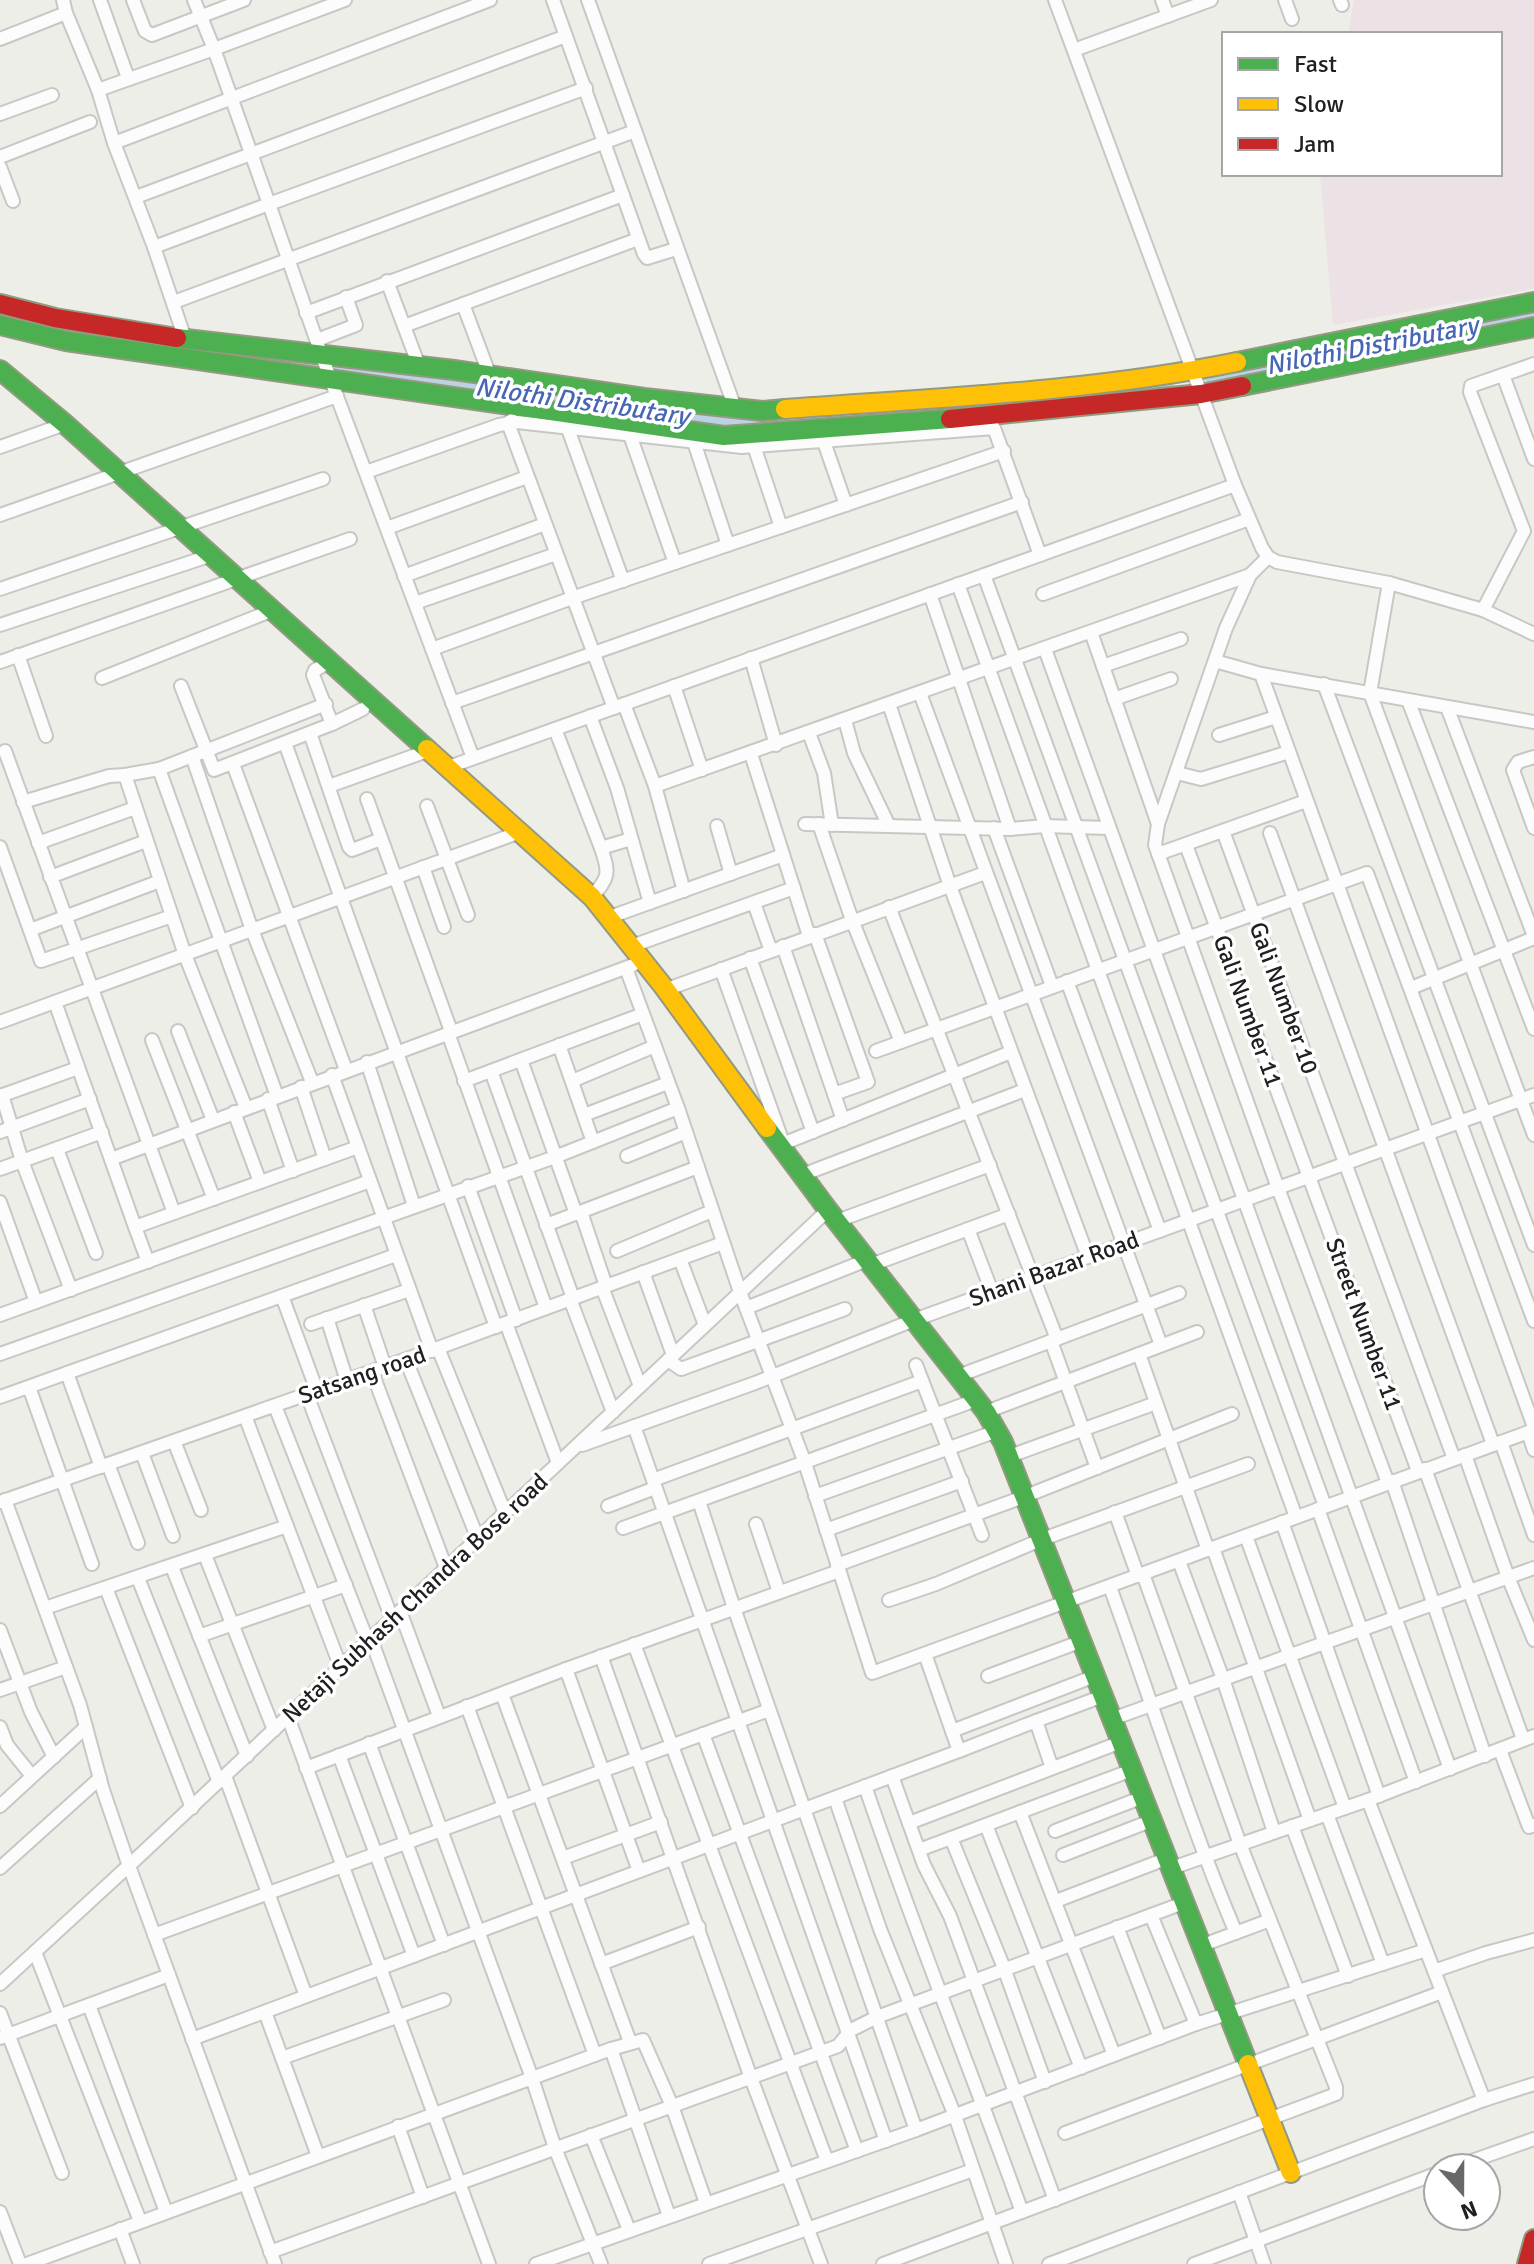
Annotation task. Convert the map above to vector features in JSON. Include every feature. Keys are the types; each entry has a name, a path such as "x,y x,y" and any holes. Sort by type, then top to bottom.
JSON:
{"street":[{"path":"100,0 128,78"},
{"path":"133,0 148,34 244,0"},
{"path":"194,0 306,313 473,758"},
{"path":"98,90 345,0"},
{"path":"114,143 490,0"},
{"path":"553,0 647,258 676,249"},
{"path":"588,0 735,408"},
{"path":"1055,0 1191,371 1249,519 1268,557 1285,565 1389,583 1483,610 1534,634"},
{"path":"1162,0 1168,16"},
{"path":"1074,50 1211,0"},
{"path":"1285,0 1292,19"},
{"path":"0,39 64,7 98,90 185,339"},
{"path":"136,197 566,36"},
{"path":"154,247 586,88"},
{"path":"0,114 52,95"},
{"path":"0,157 90,122"},
{"path":"174,302 635,131"},
{"path":"0,167 13,201"},
{"path":"306,313 623,195"},
{"path":"404,326 638,239"},
{"path":"387,281 419,366"},
{"path":"0,515 118,471 326,367 356,325 346,297"},
{"path":"0,325 66,341 326,367 419,366 644,398 762,411 1049,389 1191,371 1534,302"},
{"path":"0,304 55,318 185,339 524,407 724,436 993,422"},
{"path":"463,304 490,376"},
{"path":"366,472 508,423 754,446 824,442 1201,394 1534,327"},
{"path":"1483,610 1529,529 1470,392 1471,386 1534,364"},
{"path":"0,370 118,471 592,897 610,917 634,958 665,990 832,1215 981,1406 1010,1456 1291,2173"},
{"path":"1503,375 1534,459"},
{"path":"508,423 524,407"},
{"path":"993,422 1040,555"},
{"path":"508,423 593,653 655,786 684,891"},
{"path":"0,447 65,424"},
{"path":"568,429 623,581"},
{"path":"630,435 675,563"},
{"path":"694,442 728,545"},
{"path":"824,442 846,505"},
{"path":"754,446 781,527"},
{"path":"432,649 1004,451"},
{"path":"387,528 527,477"},
{"path":"0,589 323,479"},
{"path":"449,767 1235,485"},
{"path":"452,703 1022,502"},
{"path":"1043,594 1249,519"},
{"path":"404,576 545,524"},
{"path":"0,662 350,539"},
{"path":"415,603 556,554"},
{"path":"0,625 212,555"},
{"path":"1268,557 1250,575 1226,628 1158,824 1155,845 1278,1188 1435,1603 1437,1618 1485,1756"},
{"path":"984,575 1322,1507 1361,1630 1416,1782"},
{"path":"655,786 1250,575"},
{"path":"1389,583 1370,693 1470,962 1528,1098 1534,1135"},
{"path":"958,584 1296,1517"},
{"path":"930,594 1010,829"},
{"path":"102,678 273,610"},
{"path":"1091,632 1158,824"},
{"path":"1103,666 1181,639"},
{"path":"1045,649 1450,1769"},
{"path":"18,655 46,736"},
{"path":"751,658 776,745"},
{"path":"331,661 315,670 313,675 332,724"},
{"path":"1215,661 1261,674 1534,722"},
{"path":"1261,674 1532,1430 1534,1450"},
{"path":"1114,699 1171,679"},
{"path":"1324,684 1534,1245"},
{"path":"181,686 214,770 363,709"},
{"path":"674,686 702,770"},
{"path":"920,693 1161,1345"},
{"path":"1408,700 1534,1029"},
{"path":"23,802 109,776 159,769 326,704"},
{"path":"889,704 950,886 1088,1257"},
{"path":"1411,988 1534,937 1447,707"},
{"path":"590,716 617,788 650,903"},
{"path":"1219,735 1276,717"},
{"path":"845,720 854,753 889,826"},
{"path":"555,729 608,870 592,897"},
{"path":"310,733 349,847 356,849 381,839"},
{"path":"809,733 824,773 826,825 852,920 901,1042"},
{"path":"285,743 449,1193 506,1323 558,1463"},
{"path":"329,786 430,750"},
{"path":"5,751 174,1213"},
{"path":"1177,773 1201,779 1289,752"},
{"path":"751,754 794,888 868,1082 834,1094"},
{"path":"192,756 306,1084 325,1159"},
{"path":"1534,757 1518,762 1513,770 1534,828"},
{"path":"233,764 346,1070"},
{"path":"159,769 220,942 293,1171"},
{"path":"125,775 240,1110 260,1182"},
{"path":"367,799 497,1176 546,1308"},
{"path":"1158,854 1306,801"},
{"path":"427,806 468,915"},
{"path":"38,843 135,808"},
{"path":"805,824 1108,828"},
{"path":"717,826 731,874"},
{"path":"994,828 1052,986"},
{"name":"Gali Number 10","path":"1223,831 1344,1164 1534,1640"},
{"path":"0,1022 520,832"},
{"path":"1270,833 1385,1150 1534,1535"},
{"path":"601,848 631,839"},
{"path":"50,877 146,841"},
{"name":"Gali Number 11","path":"1186,845 1309,1177"},
{"path":"0,847 41,961 172,916"},
{"path":"610,917 783,855"},
{"path":"423,867 444,927"},
{"path":"876,1051 1362,872 1369,875 1534,1321"},
{"path":"665,990 985,873"},
{"path":"30,930 160,881"},
{"path":"111,1159 449,1032 634,958 794,888"},
{"path":"754,903 777,949 843,1120"},
{"path":"889,907 1033,1277 1097,1468"},
{"path":"634,958 643,1014 740,1292 805,1463 872,1673 1532,1430"},
{"path":"750,958 813,1132"},
{"path":"721,969 782,1144"},
{"path":"1067,981 1160,1231"},
{"path":"55,1002 148,1262"},
{"path":"464,1081 643,1014"},
{"path":"178,1031 213,1120"},
{"path":"152,1040 214,1199"},
{"path":"559,1045 593,1142"},
{"path":"572,1081 655,1046"},
{"path":"782,1144 1011,1052"},
{"path":"521,1060 640,1386"},
{"path":"367,1062 414,1206"},
{"path":"71,1290 22,1161 6,1130 1,1096 78,1068"},
{"path":"491,1071 613,1412"},
{"path":"332,1075 409,1290 505,1513"},
{"path":"584,1115 668,1083"},
{"path":"802,1175 1025,1090"},
{"name":"Shani Bazar Road","path":"575,1447 772,1376 914,1320 1528,1098"},
{"path":"6,1130 90,1099"},
{"path":"0,1354 555,1157 678,1108"},
{"path":"0,1169 102,1132"},
{"path":"627,1156 686,1132"},
{"path":"135,1227 358,1147"},
{"path":"57,1149 96,1253"},
{"path":"832,1215 990,1165"},
{"path":"546,1225 698,1167"},
{"name":"Street Number 11","path":"1309,1177 1528,1738"},
{"path":"0,1315 370,1181"},
{"path":"468,1186 506,1323"},
{"path":"0,1202 36,1302"},
{"path":"617,1251 712,1211"},
{"path":"746,1308 1009,1214"},
{"name":"Netaji Subhash Chandra Bose road","path":"0,1984 192,1808 740,1292 832,1215"},
{"path":"968,1229 992,1292"},
{"name":"Satsang road","path":"2,1501 435,1350 723,1243"},
{"path":"0,1397 396,1255"},
{"path":"680,1259 705,1325"},
{"path":"643,1272 670,1358 681,1369 845,1309"},
{"path":"311,1324 409,1290"},
{"path":"958,1376 1179,1293"},
{"path":"282,1296 312,1393 396,1615 439,1716"},
{"path":"364,1305 385,1367"},
{"path":"327,1318 347,1381"},
{"path":"623,1528 936,1415 1066,1382 1197,1332"},
{"path":"1139,1354 1257,1667 1310,1820"},
{"path":"406,1360 478,1539"},
{"path":"916,1365 982,1535"},
{"path":"372,1372 446,1568"},
{"path":"67,1373 138,1543"},
{"path":"608,1506 792,1428 922,1381"},
{"path":"29,1387 92,1564"},
{"path":"1010,1456 1156,1403"},
{"path":"275,1406 405,1730 555,2148 601,2264"},
{"path":"306,1768 779,1592 1232,1414"},
{"path":"245,1416 341,1668"},
{"path":"634,1426 886,2141"},
{"path":"815,1496 997,1431"},
{"path":"174,1441 201,1510"},
{"path":"142,1453 173,1536"},
{"path":"889,1600 936,1584 1043,1539 1248,1464"},
{"path":"826,1530 962,1481"},
{"path":"2,1501 45,1608 129,1866 273,2258 459,2183 838,2046 851,2030 877,2017 1186,1902"},
{"path":"699,1501 916,2130"},
{"path":"883,2264 1336,2094 1336,2087 1240,1844 1188,1692 1115,1512"},
{"path":"1282,1522 1326,1642 1373,1798 1426,1950 1484,2100"},
{"path":"756,1524 779,1592"},
{"path":"45,1608 287,1526"},
{"path":"1246,1536 1345,1808"},
{"path":"205,1555 274,1730"},
{"path":"1179,1561 1223,1679 1274,1832"},
{"path":"172,1567 247,1756"},
{"path":"1112,1719 1534,1568"},
{"path":"138,1578 268,1893 306,1996"},
{"path":"199,1636 346,1585"},
{"path":"1110,1587 1204,1857 1236,1933"},
{"path":"106,1588 192,1808"},
{"path":"0,1630 19,1683 54,1757"},
{"path":"988,1676 1082,1641"},
{"path":"634,1644 827,2161"},
{"path":"925,1654 959,1751"},
{"path":"601,1656 751,2078 821,2264"},
{"path":"0,1690 66,1667"},
{"path":"566,1669 639,1871"},
{"path":"952,1731 1095,1676"},
{"path":"502,1694 630,2042"},
{"path":"192,2039 1103,1696"},
{"path":"467,1706 595,2055"},
{"path":"154,1935 769,1710"},
{"path":"288,1717 489,2264"},
{"path":"1036,1721 1052,1768"},
{"path":"0,1727 7,1745 32,1776"},
{"path":"2,1799 86,1727"},
{"path":"703,1734 857,2151"},
{"path":"1056,1901 1170,1863 1204,1857 1373,1798 1528,1738"},
{"path":"909,1823 1121,1742"},
{"path":"369,1743 444,1945"},
{"path":"1500,1750 1529,1827 1534,1825"},
{"path":"339,1755 414,1956"},
{"path":"919,1850 1132,1770"},
{"path":"892,1776 919,1850 975,1980 1055,2200"},
{"path":"0,1868 100,1778"},
{"path":"865,1786 900,1889 942,1993 1022,2212"},
{"path":"1055,1831 1143,1797"},
{"path":"835,1798 880,1929 955,2116 1006,2264"},
{"path":"1020,1812 1114,2055"},
{"path":"1327,1814 1383,1964"},
{"path":"1063,1855 1153,1820"},
{"path":"563,1858 661,1822"},
{"path":"986,1825 1081,2068"},
{"path":"1292,1826 1348,1976"},
{"path":"951,1838 1004,1968 1045,2082"},
{"path":"1151,1915 1196,2024"},
{"path":"1203,1945 1270,1920"},
{"path":"601,1964 699,1927"},
{"path":"1117,1927 1160,2038"},
{"path":"1434,1971 1534,1940"},
{"path":"536,2264 955,2116 1196,2024 1426,1950"},
{"path":"35,1952 140,2221"},
{"path":"4,2036 169,1975"},
{"path":"1065,2133 1442,1992"},
{"path":"282,2058 444,2000"},
{"path":"89,2005 166,2212"},
{"path":"265,2012 318,2156"},
{"path":"0,2013 4,2036 62,2173"},
{"path":"27,2264 57,2259 140,2221 630,2042 643,2040 672,2106 706,2203"},
{"path":"611,2049 669,2216"},
{"path":"1049,2264 1534,2084"},
{"path":"398,2126 423,2197"},
{"path":"591,2135 629,2230"},
{"path":"1497,2152 1534,2139"},
{"path":"709,2264 973,2170"},
{"path":"1194,2264 1422,2179"},
{"path":"1239,2192 1264,2264"},
{"path":"0,2212 20,2264"},
{"path":"120,2229 133,2264"},
{"path":"1527,2264 1534,2239"}],"shaded area":[{"path":"1354,0 1534,0 1534,289 1333,325 1320,176 1502,176 1502,32 1348,32"}],"waterway":[{"name":"Nilothi Distributary","path":"1210,378 1267,370 1534,313"},
{"name":"Nilothi Distributary","path":"263,357 737,424 904,409"},
{"name":"Nilothi Distributary","path":"1089,393 1168,385"}],"traffic: fast":[{"path":"1237,362 1534,302"},
{"path":"0,325 66,341 724,436 950,419"},
{"path":"1242,386 1534,327"},
{"path":"177,338 454,370 644,398 762,411 785,409"},
{"path":"0,370 65,424 427,749"},
{"path":"767,1128 986,1412 1003,1442 1248,2064"}],"traffic: slow":[{"path":"785,409 1069,387 1237,362"},
{"path":"427,749 592,897 663,986 767,1128"},
{"path":"1248,2064 1291,2173"}],"traffic: jam":[{"path":"0,304 55,318 177,338"},
{"path":"950,419 1201,394 1242,386"},
{"path":"1527,2264 1534,2239"}]}
